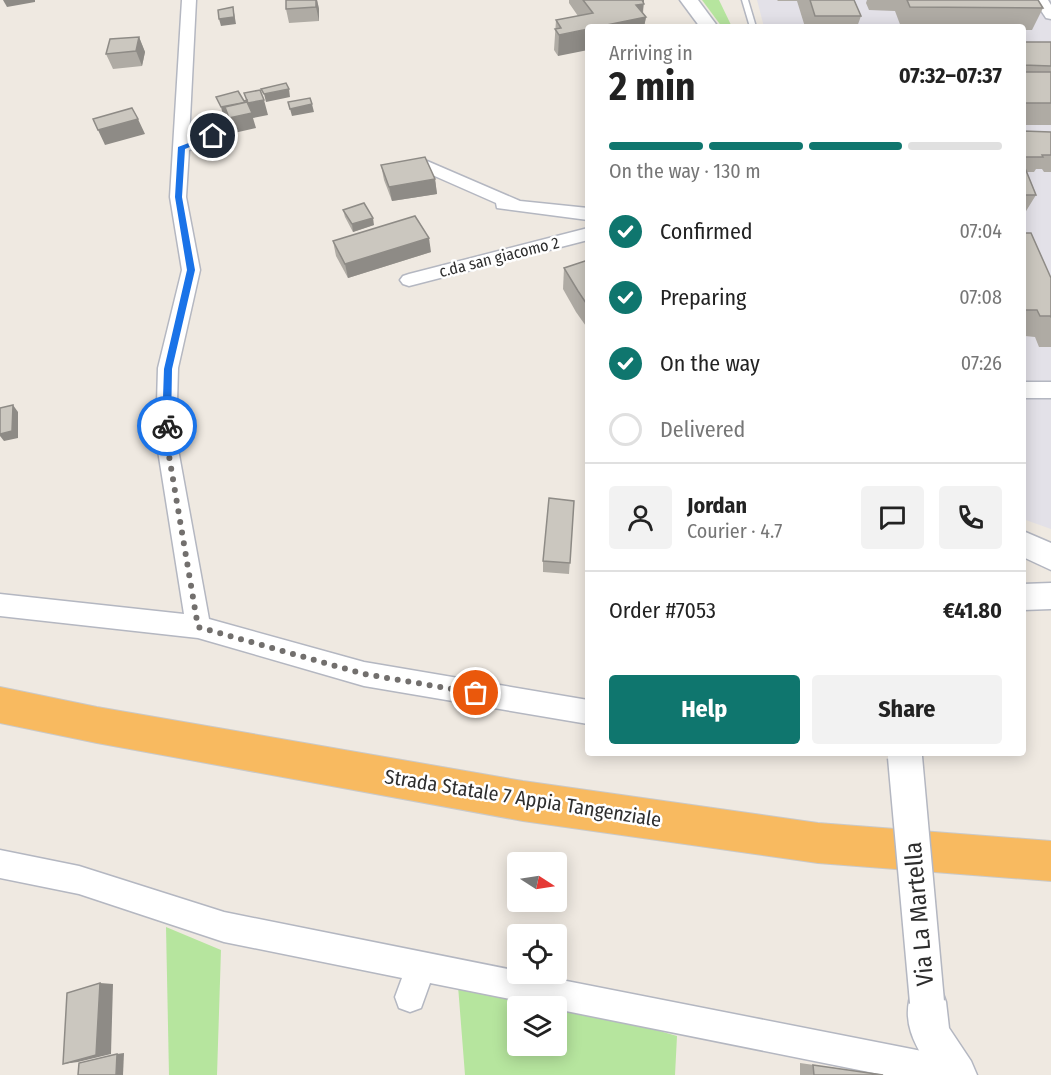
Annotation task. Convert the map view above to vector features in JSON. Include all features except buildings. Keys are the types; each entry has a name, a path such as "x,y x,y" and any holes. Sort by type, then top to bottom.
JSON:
{"highway":[{"name":"Strada Statale 7 Appia Tangenziale","path":"0,705 98,725 524,801 818,843 1051,861"}],"street":[{"path":"189,0 180,32 182,147 178,197 191,270 168,369 166,438 198,627"},
{"path":"689,0 707,24"},
{"path":"1041,0 1051,15"},
{"path":"182,147 213,136"},
{"name":"c.da san giacomo 2","path":"427,166 518,206"},
{"name":"c.da san giacomo 2","path":"491,203 585,214"},
{"name":"c.da san giacomo 2","path":"410,280 585,235"},
{"path":"1026,390 1051,390"},
{"path":"1026,544 1051,557"},
{"path":"1026,597 1051,596"},
{"path":"0,605 198,627 364,674 585,711"},
{"name":"Via La Martella","path":"904,756 936,1051"},
{"path":"0,864 79,880 224,927 421,966 936,1051"},
{"path":"410,997 421,966"}],"lane":[{"path":"745,0 752,24"}],"shaded area":[{"path":"757,0 1051,0 1051,529 1026,520 1026,24 763,24"}],"green space":[{"path":"702,0 719,0 731,24 720,24"},
{"path":"166,927 221,950 217,1075 169,1075"},
{"path":"457,973 537,996 507,996 507,1056 567,1056 567,1004 677,1036 675,1075 465,1075"}],"way so far":[{"path":"167,426 166,438 198,627 364,674 476,693"}],"route":[{"path":"167,426 168,369 191,270 178,197 182,147 213,136"}]}
